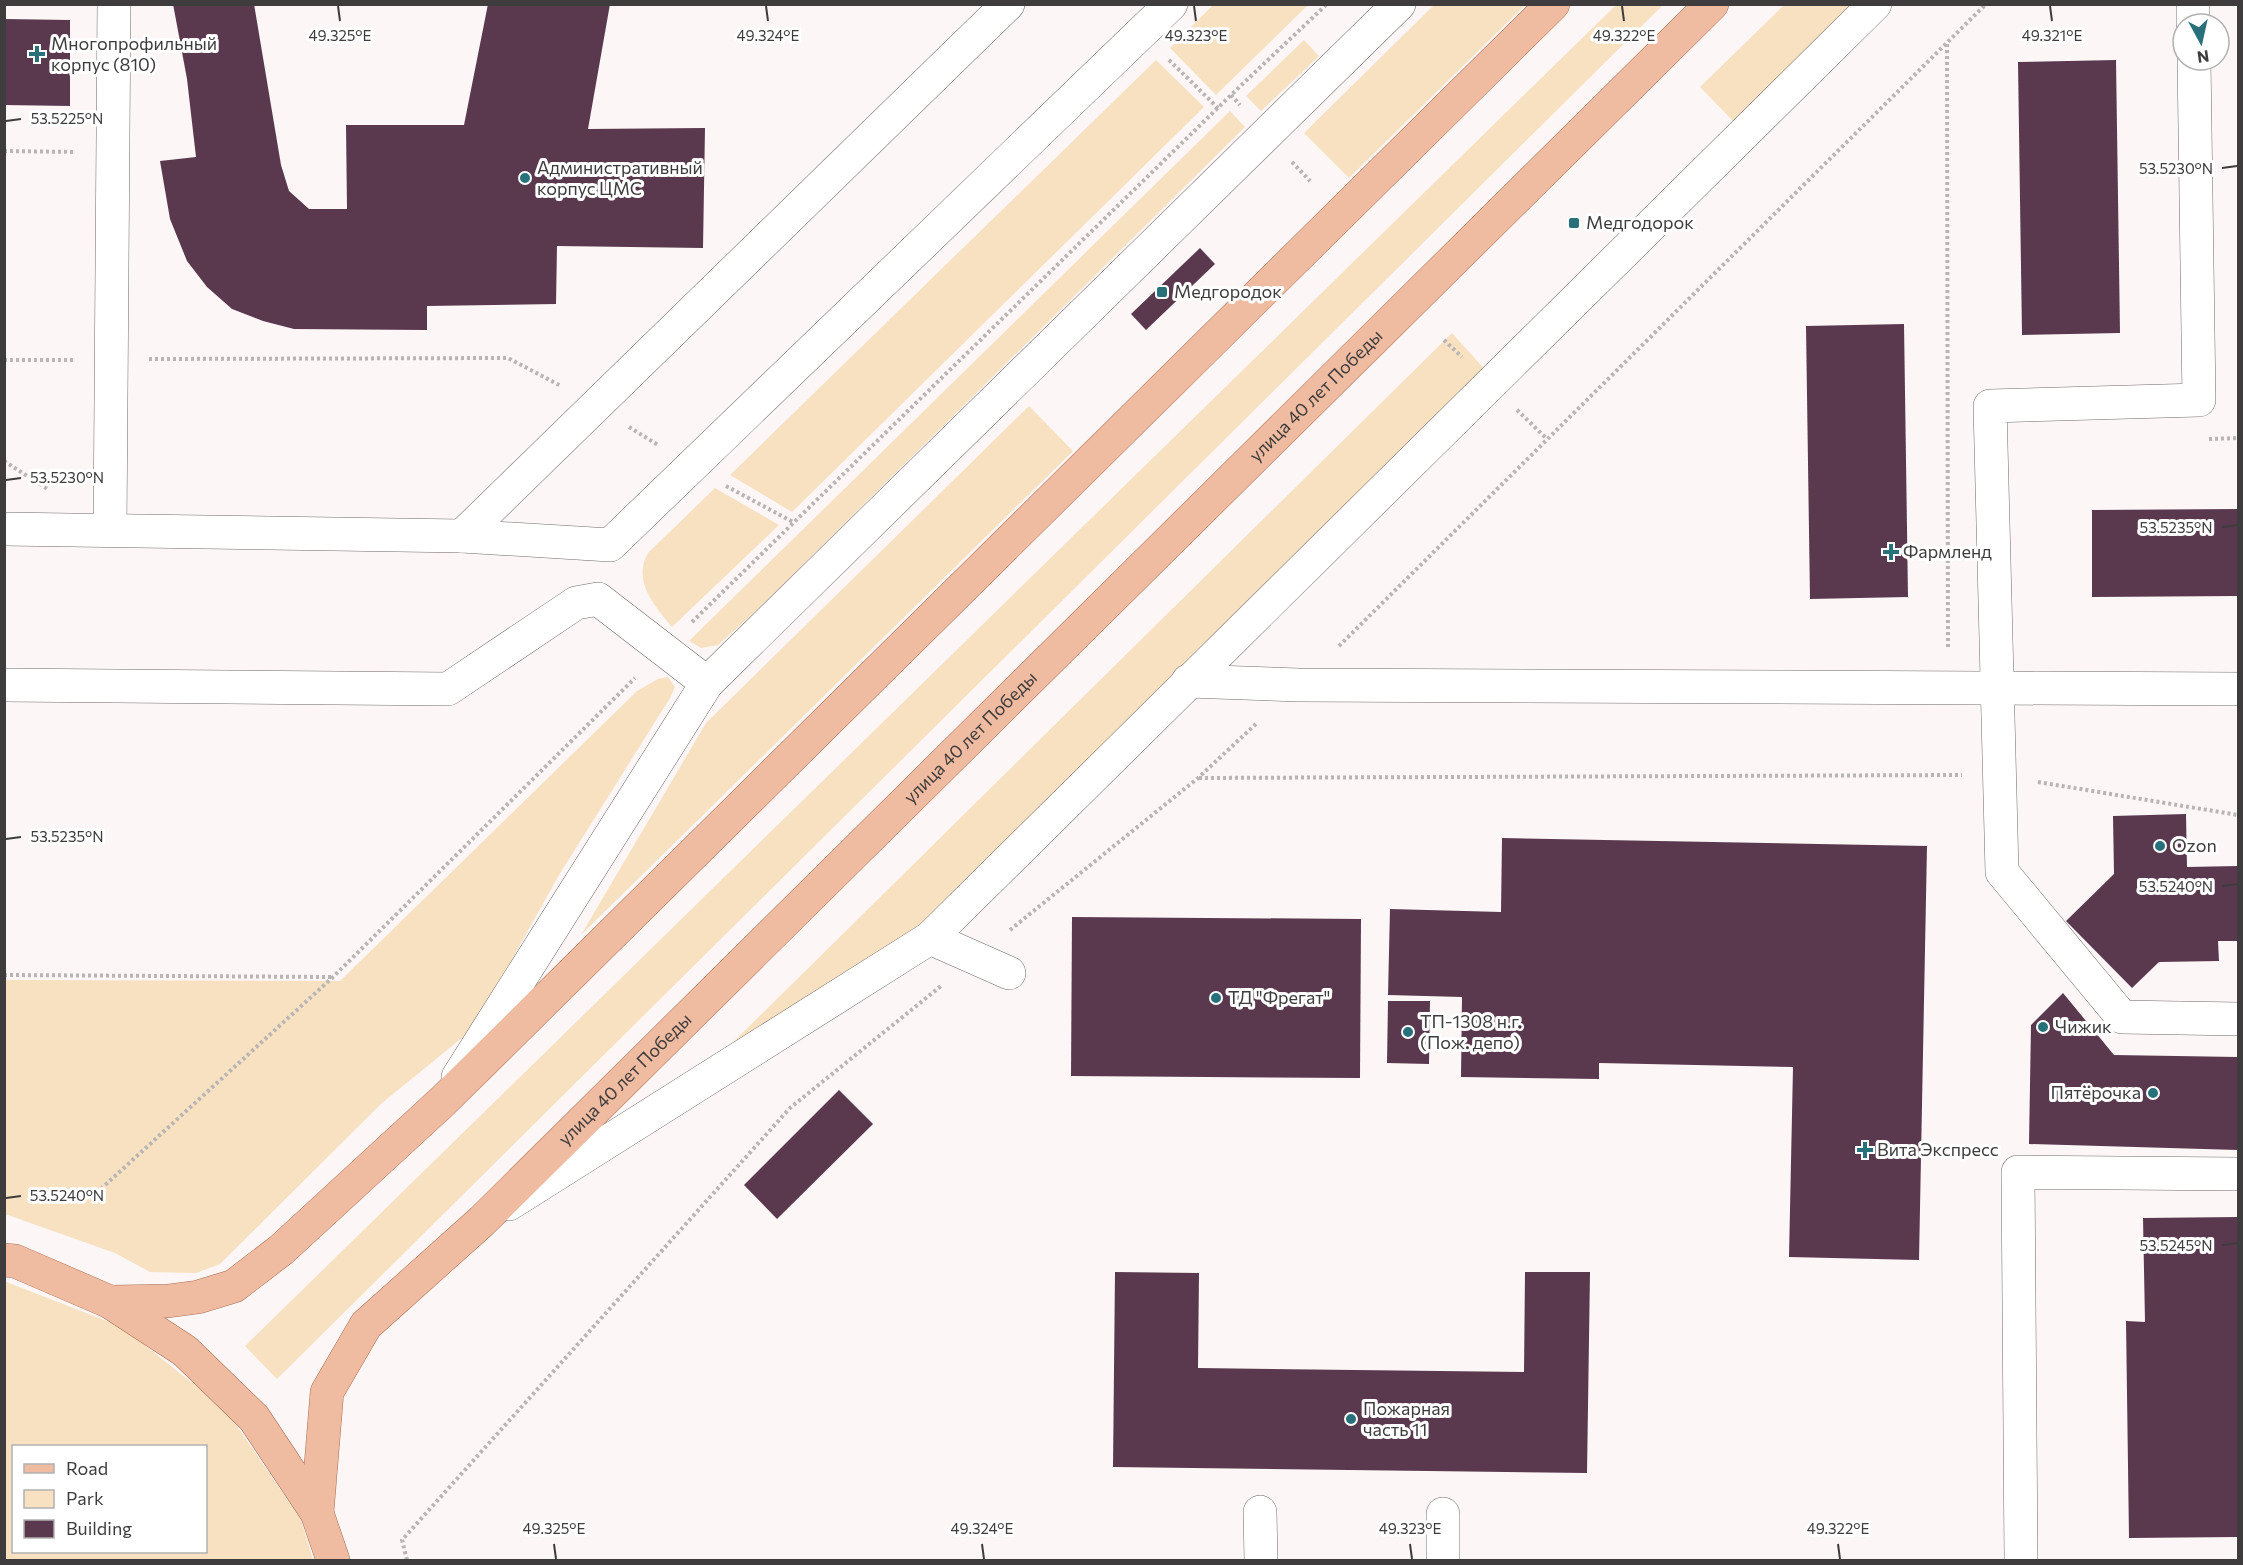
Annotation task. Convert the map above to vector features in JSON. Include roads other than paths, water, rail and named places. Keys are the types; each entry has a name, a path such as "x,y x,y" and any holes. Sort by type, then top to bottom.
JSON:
{"main road":[{"path":"110,1302 168,1301 198,1297 234,1286 281,1250 443,1101 1552,4"},
{"name":"улица 40 лет Победы","path":"317,1513 327,1392 366,1325 482,1221 1712,4"},
{"path":"4,1260 15,1261 110,1302 186,1351 254,1418 317,1513 333,1560"}],"street":[{"path":"110,530 114,4"},
{"path":"462,536 1008,4"},
{"path":"4,529 462,536 610,545 1171,4"},
{"path":"482,1221 930,938 1875,4"},
{"path":"443,1101 707,683 1398,5"},
{"path":"2194,72 2199,400 1990,405 2002,872 2122,1017 2238,1019"},
{"path":"4,685 448,689 576,603 598,599 707,683"},
{"path":"1188,681 1299,685 2238,689"},
{"path":"930,938 1009,973"},
{"path":"2020,1560 2018,1172 2238,1174"},
{"path":"1260,1512 1261,1560"},
{"path":"1443,1514 1443,1560"}],"place":[{"name":"Многопрофильный корпус (810)","path":"37,54"},
{"name":"Административный корпус ЦМС","path":"525,178"},
{"name":"Медгодорок","path":"1574,223"},
{"name":"Медгородок","path":"1162,292"},
{"name":"Фармленд","path":"1891,552"},
{"name":"Ozon","path":"2160,846"},
{"name":"ТД \"Фрегат\"","path":"1216,998"},
{"name":"Чижик","path":"2043,1027"},
{"name":"ТП-1308 н.г. (Пож. депо)","path":"1408,1032"},
{"name":"Пятёрочка","path":"2153,1093"},
{"name":"Вита Экспресс","path":"1865,1150"},
{"name":"Пожарная часть 11","path":"1351,1419"}]}
